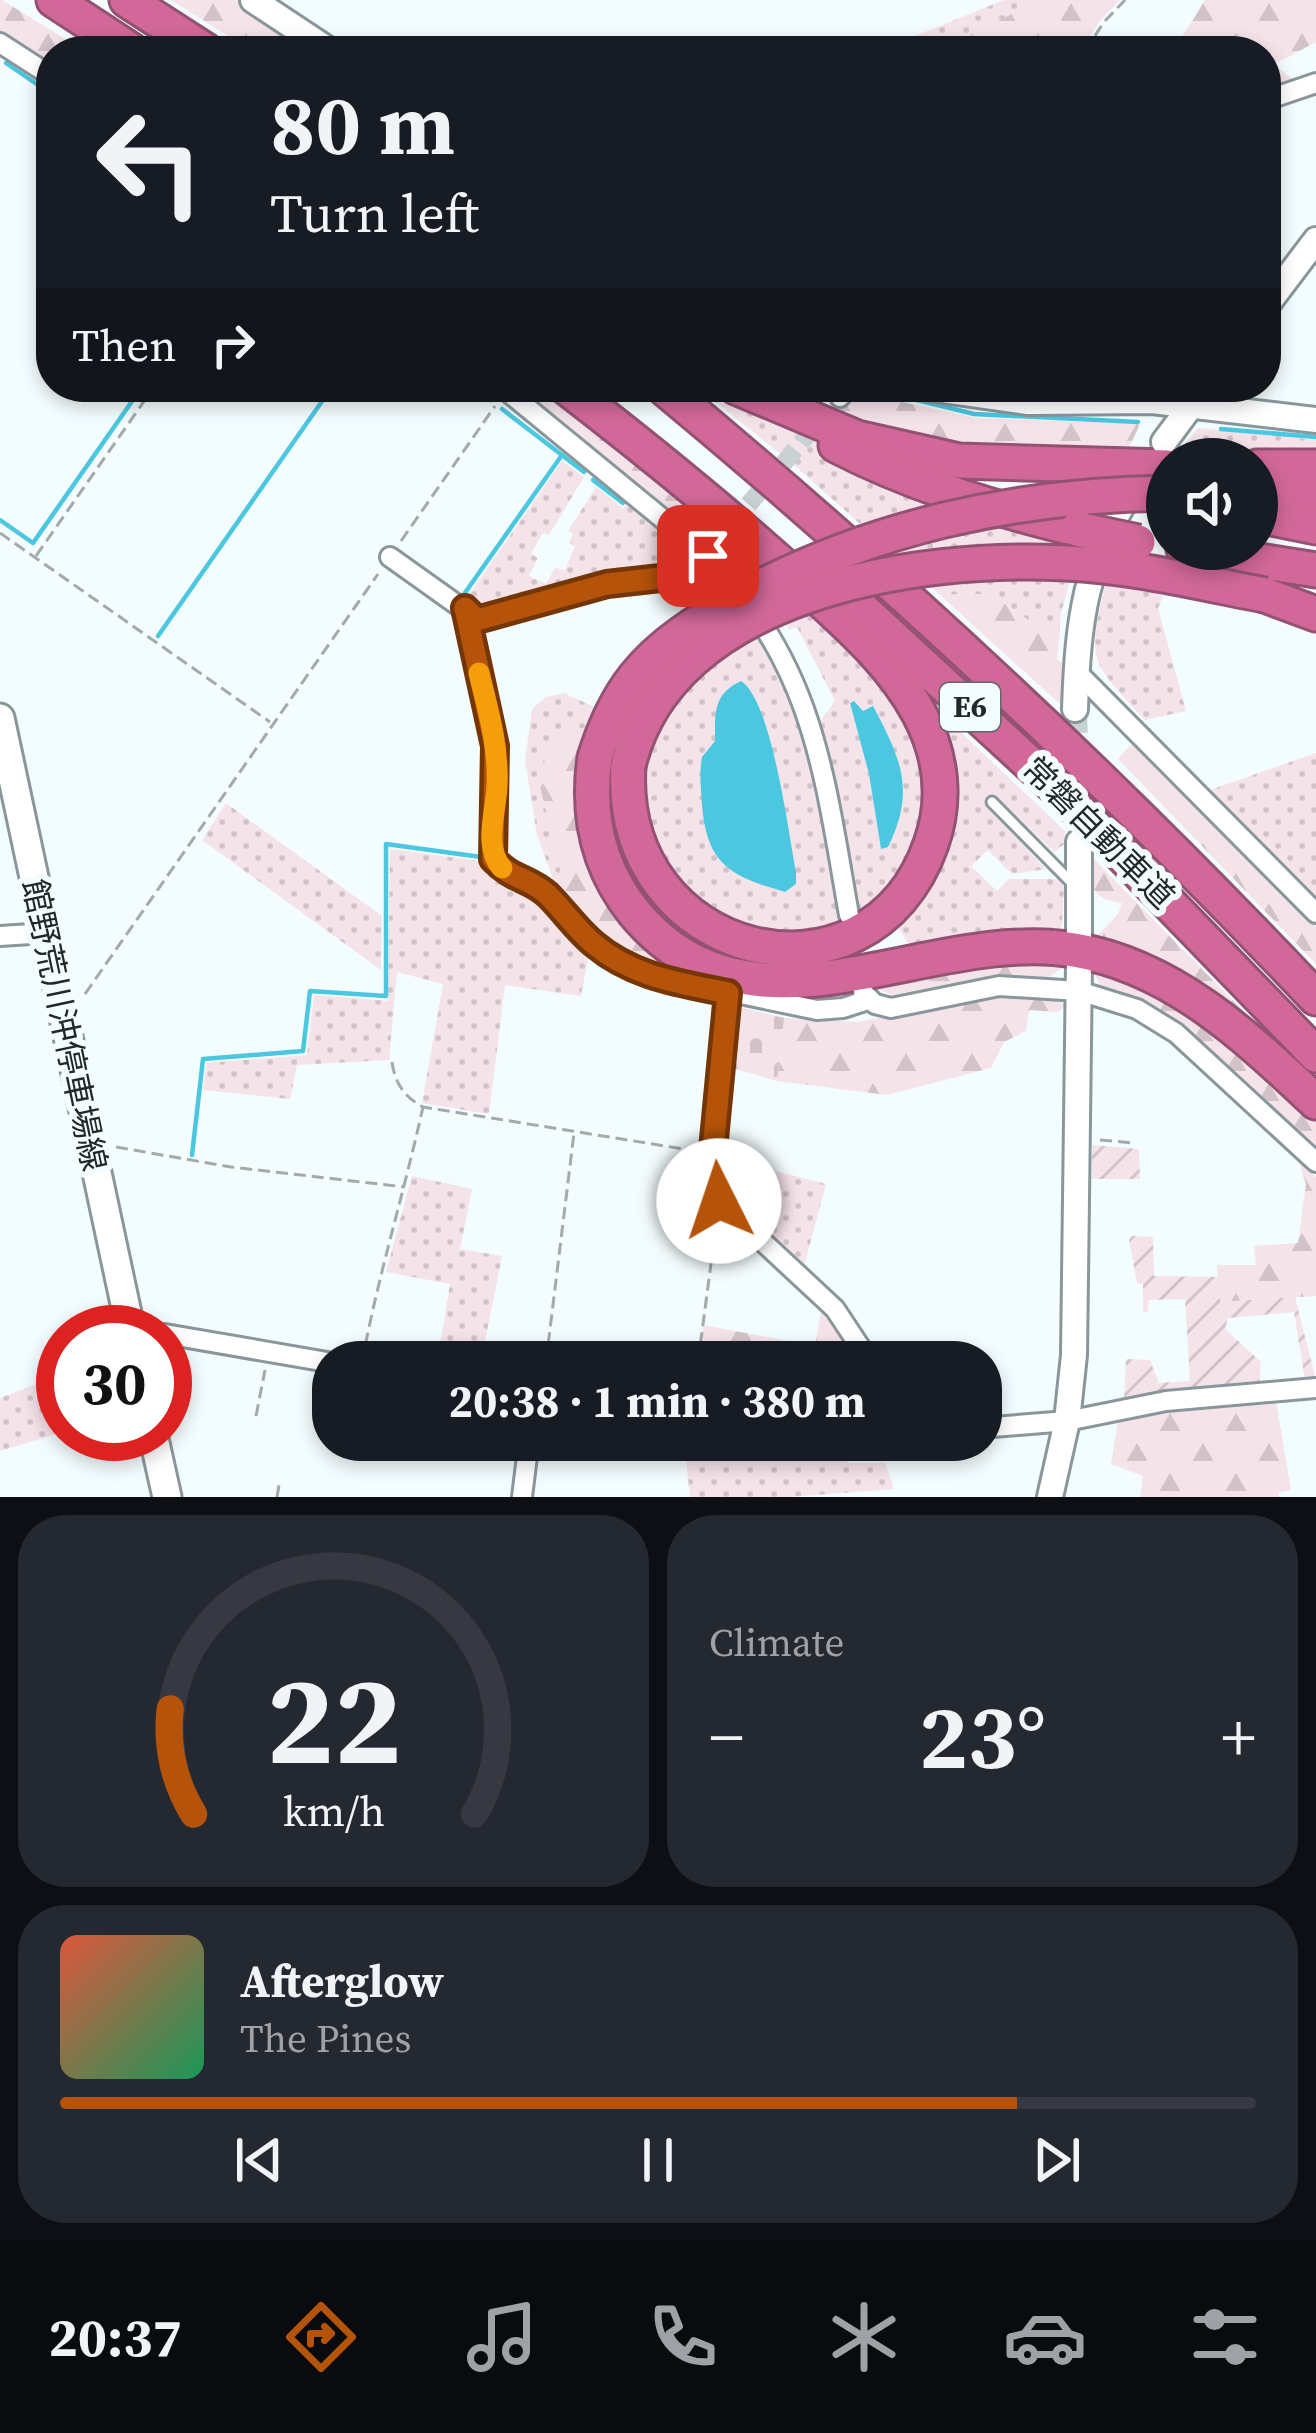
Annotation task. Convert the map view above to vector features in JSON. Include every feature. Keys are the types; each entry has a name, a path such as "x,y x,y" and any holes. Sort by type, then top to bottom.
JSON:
{"highway":[{"path":"54,0 109,36"},
{"path":"127,0 183,36"},
{"path":"585,402 702,496 875,652 907,693 930,736 938,763 940,810 928,853 907,890 840,939 772,948 726,937 690,916 663,891 640,852 612,762 611,715 649,661 690,628 752,591 825,558 912,528 1007,506 1094,495 1146,480"},
{"name":"常磐自動車道","path":"617,402 730,493 952,690 1126,858 1316,1055"},
{"name":"常磐自動車道","path":"681,402 985,666 1174,850 1316,998"},
{"path":"760,402 901,477 964,500 1146,543"},
{"path":"772,402 857,438 939,457 1146,475"},
{"path":"1278,466 1316,466"},
{"path":"1278,497 1316,498"},
{"path":"1278,519 1316,526"},
{"path":"1316,610 1265,595 1065,562 956,564 862,581 762,616 699,653 652,703 634,742 612,762 593,820 612,878 638,916 672,948 692,959 736,975 784,982 839,978 1013,947 1098,955 1147,972 1194,1000 1262,1051 1316,1102"},
{"path":"1278,564 1316,570"}],"main road":[{"name":"館野荒川沖停車場線","path":"0,718 90,1143 130,1305"},
{"path":"159,1461 167,1497"}],"street":[{"path":"253,0 307,36"},
{"path":"0,43 36,66"},
{"path":"1281,95 1316,83"},
{"path":"1281,286 1316,240"},
{"path":"520,402 708,556 736,584 757,615 796,682 818,748 849,915"},
{"path":"1179,438 1195,402"},
{"path":"1228,402 1316,420"},
{"path":"1075,709 1078,628 1087,582 1111,523 1146,490"},
{"path":"390,557 477,620 607,584 696,574 720,538"},
{"path":"465,608 495,746 493,859 513,878 539,888 596,946 625,965 656,978 817,1010 843,1008 866,996 891,1008 999,986 1079,991 1137,1009 1176,1033 1316,1162"},
{"path":"1076,671 1316,913"},
{"path":"1050,1497 1067,1421 1074,1355 1079,842"},
{"path":"0,936 46,933"},
{"path":"728,993 713,1154 719,1201 835,1310 856,1341"},
{"path":"192,1338 312,1359"},
{"path":"1002,1426 1067,1421 1166,1401 1316,1388"},
{"path":"522,1497 526,1461"}],"lane":[{"path":"992,802 1079,890"}],"path":[{"path":"1095,36 1125,0"},
{"path":"34,557 143,402"},
{"path":"0,533 272,723 64,1022"},
{"path":"392,1062 405,1095 423,1106 713,1154"},
{"path":"366,1341 378,1274 423,1106"},
{"path":"549,1341 574,1132"},
{"path":"1076,1138 1134,1143"},
{"path":"90,1143 231,1167 405,1187"},
{"path":"701,1341 719,1201"},
{"path":"256,1415 269,1351"},
{"path":"277,1497 279,1485"}],"green space":[{"path":"2,0 61,36 36,36 36,56 0,33"},
{"path":"171,0 237,0 290,36 228,36"},
{"path":"1004,0 1039,0 968,36 915,36"},
{"path":"1039,0 1120,0 1090,36 968,36"},
{"path":"1205,0 1316,0 1316,42 1281,61 1281,36 1182,36"},
{"path":"1281,70 1295,80 1281,84"},
{"path":"535,402 557,402 715,530 698,536"},
{"path":"716,402 745,402 851,462 1080,544 1061,613 1059,641 990,594 940,595"},
{"path":"845,402 902,402 976,418 1140,424 1128,450 951,442 837,415"},
{"path":"1198,428 1316,440 1316,452 1278,452 1278,438 1190,438"},
{"path":"562,461 584,477 549,535 543,533 531,554 538,558 529,576 546,584 555,568 565,570 575,546 569,543 573,534 568,531 596,487 623,508 629,503 697,559 478,613 464,602"},
{"path":"1107,576 1163,596 1158,608 1186,711 1145,720 1102,669 1095,642"},
{"path":"990,594 1059,641 1057,659 1064,665 1061,705 940,595"},
{"path":"809,610 859,659 902,713 920,757 924,805 914,852 887,893 858,915 821,720 835,701 797,627 789,630 784,620","holes":["854,701 864,712 873,707 902,778 900,813 881,848 869,774 850,703"]},
{"path":"757,632 777,665 814,772 840,922 804,934 728,925 666,878 639,803 644,745 694,672","holes":["715,741 785,892 741,876 702,757"]},
{"path":"910,684 1065,831 1066,843 1054,852 994,794 985,805 1046,869 1012,874 988,850 971,866 997,891 1009,879 1059,879 1064,887 1061,941 947,948 908,943 889,914 934,850"},
{"path":"564,693 601,710 593,730 560,737 565,891 618,942 614,945 558,894 537,834 525,761 532,709 546,697"},
{"path":"582,728 593,730 580,767 575,802 577,835 586,866 620,923 674,973 626,955 565,891 540,786 545,758 561,737"},
{"path":"1130,745 1143,746 1316,919 1316,964 1118,759"},
{"path":"1316,753 1316,898 1210,790"},
{"path":"226,803 382,916 381,970 202,840"},
{"path":"390,849 487,862 521,895 541,902 559,927 589,954 581,996 505,985 489,1114 422,1103 443,984 397,972 389,1060 297,1065 290,1099 203,1090 207,1063 307,1055 314,995 388,1001"},
{"path":"1088,853 1252,1020 1283,1060 1095,944 1122,903 1097,893"},
{"path":"1063,959 1064,967 1046,979 1000,974 892,995 866,984 962,964"},
{"path":"1094,965 1176,1002 1316,1118 1316,1145 1180,1024 1147,1003 1103,991"},
{"path":"1001,994 1052,999 1069,1006 1056,1012 1029,1010 1026,1031 1004,1042 991,1068 887,1095 777,1081 784,1018 857,1022"},
{"path":"732,1005 784,1018 777,1081 729,1067"},
{"path":"1092,1145 1139,1149 1140,1179 1092,1179"},
{"path":"718,1156 826,1184 803,1270 724,1197"},
{"path":"1298,1160 1316,1177 1316,1296 1219,1302 1217,1265 1256,1265 1254,1246 1298,1243 1306,1184"},
{"path":"412,1176 472,1189 460,1249 502,1256 485,1341 440,1341 450,1284 386,1272"},
{"path":"1132,1236 1153,1237 1154,1276 1218,1277 1220,1302 1295,1297 1316,1380 1305,1380 1294,1312 1228,1318 1225,1329 1261,1362 1259,1385 1124,1400 1126,1359 1150,1360 1159,1383 1190,1381 1185,1299 1149,1300 1143,1312 1143,1284 1137,1283"},
{"path":"821,1310 844,1341 816,1341"},
{"path":"703,1325 788,1341 703,1341"},
{"path":"36,1384 36,1440 0,1451 0,1398"},
{"path":"1276,1401 1291,1490 1279,1492 1279,1497 1140,1497 1143,1476 1111,1464 1118,1420 1190,1406"},
{"path":"686,1461 885,1463 894,1489 789,1497 690,1497"}],"water":[{"path":"741,681 762,714 777,769 796,872 796,884 785,892 725,865 709,842 705,825 702,757 715,741 720,698"},
{"path":"854,701 863,711 873,706 902,775 897,827 888,847 881,849 869,774 850,703"}],"waterway":[{"path":"6,63 36,84"},
{"path":"0,520 33,543 132,402"},
{"path":"158,636 322,402"},
{"path":"925,402 974,414 1138,422"},
{"path":"502,409 584,472"},
{"path":"1221,429 1316,437"},
{"path":"462,597 562,455"},
{"path":"593,480 623,503"},
{"path":"192,1155 203,1059 303,1051 310,991 386,996 386,844 481,857 485,756 453,608"}],"tunnel":[{"path":"731,525 836,402"},
{"path":"1075,709 1078,814"}],"slow traffic":[{"path":"479,673 495,746 493,859 502,868"}],"route":[{"path":"708,556 696,574 607,584 477,620 465,608 495,746 493,859 513,878 539,888 596,946 625,965 656,978 728,993 712,1160 719,1201"}]}
